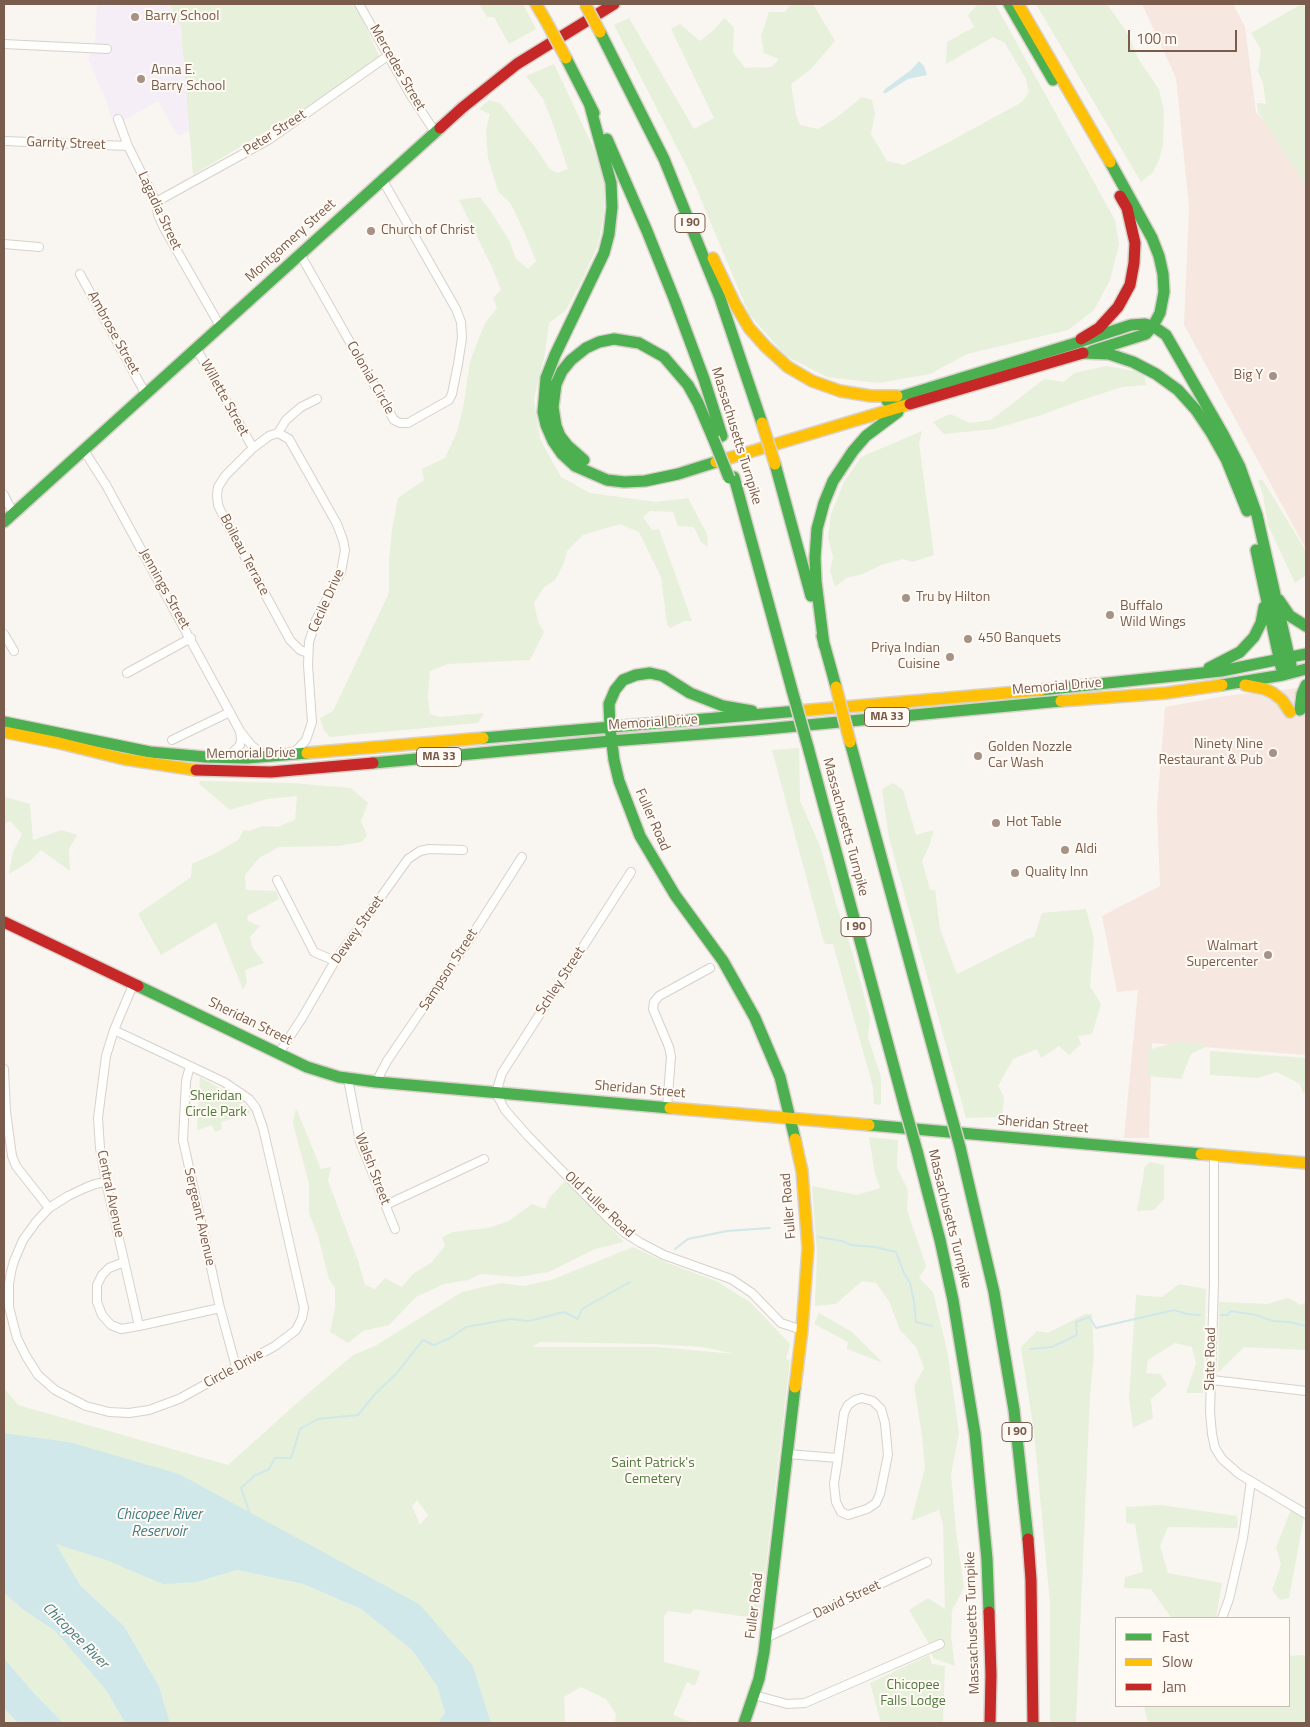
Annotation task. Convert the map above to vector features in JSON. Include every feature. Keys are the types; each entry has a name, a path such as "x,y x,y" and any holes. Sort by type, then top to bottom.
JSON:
{"main road":[{"name":"Massachusetts Turnpike","path":"536,4 611,147 675,301 704,379 717,437 746,519 917,1151 953,1300 975,1434 987,1559 991,1666 990,1723"},
{"name":"Massachusetts Turnpike","path":"585,4 664,159 720,298 762,423 775,464 960,1146 994,1292 1014,1410 1027,1519 1031,1580 1033,1723"},
{"name":"Montgomery Street","path":"4,522 382,179 495,80 517,64 614,4"},
{"path":"1009,4 1122,200 1131,222 1135,243 1130,285 1118,307 1099,328 1073,344"},
{"path":"717,437 688,385 675,368 664,357 639,343 614,339 599,342 586,348 571,360 562,371 556,384 554,416 560,436 575,454 586,462 614,472 651,472 1137,338 1146,334 1153,326 1160,313 1164,292 1161,265 1152,238 1018,4"},
{"path":"590,106 611,183 612,206 609,234 604,253 555,355 546,378 544,412 546,425 553,440 562,454 575,466 601,478 624,482 645,481 678,474 906,401 1131,325 1144,324 1153,326 1166,336 1174,347 1240,467 1257,515 1274,586 1287,674"},
{"path":"664,159 735,304 749,328 766,348 788,367 812,381 840,391 906,401"},
{"path":"1084,353 1109,354 1133,362 1156,374 1178,390 1196,410 1226,459 1238,484 1253,534 1266,602 1284,659"},
{"path":"824,645 815,558 817,529 824,503 834,481 853,450 906,401"},
{"path":"1274,586 1282,605 1290,616 1306,626"},
{"path":"1193,674 1225,662 1240,652 1254,637 1261,624 1266,602"},
{"name":"Memorial Drive","path":"4,722 150,752 228,758 772,714 1221,672 1306,654"},
{"name":"Memorial Drive","path":"4,732 157,765 192,770 271,772 755,730 1033,703 1166,693 1235,683 1306,669"},
{"name":"Fuller Road","path":"744,1723 762,1666 802,1330 807,1271 807,1226 802,1171 780,1077 753,1014 723,961 675,895 640,836 623,794 614,760 609,704 614,690 623,680 636,675 650,673 663,676 690,693 723,706 772,714"},
{"path":"1235,683 1273,692 1295,711 1306,685"},
{"path":"1033,703 1034,690"},
{"name":"Sheridan Street","path":"4,922 308,1067 327,1074 348,1078 600,1102 667,1106 711,1112 1306,1163"}],"street":[{"name":"Mercedes Street","path":"359,4 410,94 435,132"},
{"path":"4,44 106,49"},
{"name":"Peter Street","path":"156,202 270,139 389,55"},
{"name":"Lagadia Street","path":"118,120 128,146 156,202 158,215 164,228 220,326"},
{"name":"Garrity Street","path":"4,141 128,146"},
{"name":"Colonial Circle","path":"300,254 394,420 400,423 408,423 449,400 452,394 462,338 461,322 382,179"},
{"path":"4,244 39,247"},
{"name":"Ambrose Street","path":"80,274 146,393"},
{"name":"Willette Street","path":"196,348 253,448"},
{"name":"Boileau Terrace","path":"308,653 300,650 290,640 224,520 218,505 217,495 220,484 225,476 253,448 269,436 278,433 286,420 301,407 317,399"},
{"name":"Cecile Drive","path":"278,433 289,439 337,524 344,544 344,563 341,572 316,620 309,642 312,722 306,740 293,754"},
{"name":"Jennings Street","path":"83,449 106,485 240,731 252,746 266,756"},
{"path":"4,495 13,513"},
{"path":"4,634 14,652"},
{"path":"127,673 190,638"},
{"path":"172,740 230,712"},
{"path":"228,758 240,745 240,731"},
{"name":"Dewey Street","path":"279,1053 335,961 408,859 420,850 463,850"},
{"name":"Sampson Street","path":"376,1082 387,1061 464,948 522,857"},
{"name":"Schley Street","path":"496,1092 502,1073 631,872"},
{"path":"277,880 314,952 335,961"},
{"path":"667,1106 671,1057 669,1047 653,1009 654,1002 659,996 710,968"},
{"name":"Central Avenue","path":"133,984 114,1030 106,1056 98,1118 100,1148 106,1182 139,1326"},
{"name":"Circle Drive","path":"106,1182 84,1188 49,1208 29,1230 18,1250 11,1272 8,1296 10,1318 17,1338 32,1366 46,1383 65,1396 86,1406 108,1412 129,1413 149,1410 168,1404 275,1346 296,1330 302,1318 304,1308 263,1128 256,1108 249,1099 238,1091 114,1030"},
{"name":"Sergeant Avenue","path":"190,1066 186,1081 183,1140 220,1308 236,1367"},
{"path":"4,1069 6,1112 12,1156 16,1166 49,1208"},
{"name":"Walsh Street","path":"348,1078 360,1142 395,1228"},
{"name":"Old Fuller Road","path":"496,1092 505,1110 528,1136 625,1233 664,1255 731,1279 752,1293 781,1323 802,1330"},
{"name":"Slate Road","path":"1214,1156 1210,1412 1215,1448 1222,1459 1239,1474 1306,1514"},
{"path":"386,1205 484,1160"},
{"path":"124,1262 109,1268 102,1275 97,1285 97,1302 104,1319 114,1327 121,1329 139,1326 220,1308"},
{"path":"1212,1380 1306,1391"},
{"path":"862,1398 873,1401 881,1409 885,1423 888,1455 880,1494 876,1503 858,1512 848,1514 841,1512 836,1502 834,1484 838,1458 844,1413 848,1405 862,1398"},
{"path":"787,1454 838,1458"},
{"path":"1222,1617 1229,1599 1243,1538 1251,1481"},
{"name":"David Street","path":"766,1638 927,1562"},
{"path":"754,1695 787,1704 805,1703 940,1644"}],"shaded area":[{"name":"Anna E. Barry School","path":"97,4 168,4 181,27 190,130 178,136 158,101 114,126 106,100 88,59 95,43"},
{"path":"1142,4 1233,4 1245,27 1256,112 1306,169 1306,549 1184,325 1189,207 1176,78"},
{"path":"1306,687 1306,1055 1152,1043 1149,1138 1124,1138 1138,990 1117,992 1102,916 1160,886 1157,808 1165,707 1225,696"}],"green space":[{"path":"169,4 355,4 383,64 352,76 319,100 193,175 181,27"},
{"path":"479,4 523,4 536,29 509,44 494,17 487,17"},
{"path":"791,4 813,4 835,41 811,69 791,84 796,114 800,125 818,129 836,118 862,97 872,100 875,114 871,134 887,161 904,165 1022,102 1029,92 1026,79 1005,43 993,37 946,64 947,42 974,27 968,15 978,4 995,4 1115,220 1119,245 1110,280 1094,310 1068,330 967,354 930,374 878,383 827,377 786,356 749,314 689,171 614,25 629,18 694,129 714,118 671,29 680,24 700,41 715,29 724,18 734,27 733,52 745,68 772,67 779,59 764,53 761,36 769,12 785,12"},
{"path":"1036,4 1107,4 1126,31 1139,60 1159,89 1164,111 1163,145 1159,160 1153,172 1141,182"},
{"path":"1302,4 1306,4 1306,182 1304,183 1258,112 1257,103 1266,104 1263,83 1258,72 1261,50 1251,33"},
{"path":"554,64 594,149 604,179 604,213 598,245 582,280 566,310 549,323 545,353 534,399 540,439 561,477 590,493 656,502 688,498 707,534 708,547 701,542 694,527 678,526 673,512 650,511 643,517 652,530 659,529 692,621 684,621 670,628 667,624 661,577 639,532 620,524 583,535 567,551 564,563 555,580 544,587 534,603 538,622 544,632 530,660 448,664 430,671 428,697 430,714 440,717 484,713 478,723 330,737 324,730 320,718 333,711 389,593 389,561 398,498 424,480 422,469 445,458 457,432 464,403 470,361 485,323 497,308 493,298 501,290 492,267 459,200 480,197 510,242 516,259 528,269 536,261 511,204 498,191 488,158 486,131 490,114 479,109 489,100 500,103 550,169 557,173 568,169 543,99 526,76"},
{"path":"1107,366 1144,373 1146,385 1122,387 994,429 944,434 933,422 950,414 970,423 991,420 1044,379 1064,382 1074,373"},
{"path":"922,431 919,443 934,555 913,562 903,559 881,565 863,574 846,578 835,587 830,571 833,557 828,537 831,514 844,482 861,457"},
{"path":"1262,479 1306,551 1306,575 1295,583 1268,525 1263,495 1258,481"},
{"path":"799,748 800,801 820,846 870,1018 868,1037 881,1077 881,1105 874,1104 873,1087 833,944 825,944 821,932 772,750"},
{"path":"200,781 292,783 351,788 368,803 361,821 367,835 362,842 337,846 279,847 259,858 245,875 246,890 276,891 279,899 247,916 248,921 260,926 250,937 252,947 264,963 245,970 247,982 243,990 216,922 161,955 138,914 191,877 192,864 238,840 244,830 249,831 263,826 277,827 295,820 297,796 267,799 230,810 199,784"},
{"path":"893,783 903,790 916,835 934,830 922,861 930,890 935,890 940,929 957,974 1034,937 1042,913 1086,909 1094,939 1090,986 1101,1004 1092,1034 1078,1036 1081,1044 1069,1055 1059,1046 1041,1058 1037,1049 1013,1059 998,1086 1004,1097 1002,1117 966,1118 889,838 882,789"},
{"path":"5,797 30,804 33,840 62,830 77,835 69,849 70,871 41,850 29,862 9,874 13,852 22,834 10,821 4,824"},
{"path":"1177,1042 1209,1045 1191,1054 1181,1079 1147,1076 1148,1050"},
{"path":"1210,1051 1306,1058 1306,1092 1303,1093 1300,1084 1277,1072 1258,1078 1210,1075"},
{"name":"Sheridan Circle Park","path":"200,1077 236,1097 250,1110 250,1113 221,1122 222,1129 215,1132 212,1125 197,1130"},
{"path":"296,1108 321,1169 331,1167 328,1181 365,1285 375,1289 385,1278 402,1287 413,1274 432,1262 445,1246 442,1237 453,1232 488,1228 509,1221 532,1204 545,1209 550,1197 566,1180 624,1242 595,1249 549,1272 517,1277 481,1274 468,1280 444,1284 416,1297 389,1325 363,1331 348,1343 330,1332 335,1308 335,1288 329,1279 318,1236 309,1213 309,1184 293,1123"},
{"path":"869,1137 898,1140 897,1168 908,1190 907,1210 926,1266 919,1278 933,1292 948,1355 959,1433 951,1474 964,1588 952,1610 951,1636 955,1666 933,1658 928,1642 909,1610 928,1598 945,1609 943,1525 939,1510 911,1521 925,1468 914,1386 924,1368 916,1347 900,1330 889,1301 876,1283 862,1281 836,1304 815,1306 817,1254 812,1186 857,1195 880,1188 875,1174"},
{"path":"1150,1162 1164,1165 1164,1199 1154,1210 1137,1211 1145,1166"},
{"name":"Saint Patrick's Cemetery","path":"633,1247 670,1264 716,1281 750,1302 790,1344 786,1359 790,1360 760,1619 694,1609 690,1614 668,1611 664,1616 664,1662 700,1671 695,1686 687,1682 673,1715 693,1723 615,1723 616,1714 606,1699 581,1687 564,1697 565,1723 490,1723 473,1666 69,1442 4,1433 4,1388 18,1405 228,1465 353,1355 375,1346 462,1292 501,1283 524,1286 551,1280","holes":["540,1342 703,1347 735,1354 657,1347 532,1347","417,1500 428,1515 420,1525 412,1506"]},
{"path":"1179,1284 1206,1289 1203,1393 1186,1393 1196,1363 1192,1347 1175,1343 1148,1360 1146,1373 1160,1374 1167,1385 1151,1399 1153,1418 1133,1428 1129,1397 1136,1295 1162,1297"},
{"path":"1288,1298 1301,1305 1306,1302 1306,1350 1244,1347 1218,1373 1219,1302 1267,1304"},
{"path":"819,1313 852,1332 883,1363 847,1349 848,1342 814,1324"},
{"path":"1085,1314 1092,1314 1094,1354 1090,1395 1076,1723 1050,1723 1050,1603 1034,1432 1021,1347 1037,1331 1048,1333"},
{"path":"1161,1505 1237,1516 1238,1528 1168,1527 1160,1546 1168,1573 1222,1583 1216,1617 1169,1617 1151,1589 1124,1588 1125,1577 1143,1572 1135,1524 1126,1523 1126,1507"},
{"path":"1291,1510 1304,1517 1289,1598 1280,1600 1272,1590 1281,1565 1276,1547"},
{"path":"55,1543 106,1560 197,1582 237,1570 303,1584 361,1609 412,1650 437,1686 445,1713 438,1723 170,1723 159,1686 124,1626 80,1585"},
{"path":"4,1593 21,1608 55,1631 106,1690 125,1723 63,1723 33,1692 4,1658"},
{"name":"Chicopee Falls Lodge","path":"929,1655 932,1664 945,1666 943,1723 881,1723 870,1683"},
{"path":"1306,1655 1306,1723 1148,1723 1144,1707 1290,1707 1290,1656"},
{"path":"4,1708 18,1723 4,1723"}],"water":[{"path":"919,61 924,66 927,75 908,79 883,93 885,89 911,70"},
{"name":"Chicopee River Reservoir","path":"4,1433 69,1442 179,1474 419,1604 473,1666 490,1723 438,1723 445,1713 437,1686 412,1650 361,1609 303,1584 237,1570 197,1582 163,1584 106,1560 56,1544 80,1585 124,1626 159,1686 170,1723 125,1723 106,1690 55,1631 21,1608 4,1593"},
{"path":"4,1658 63,1723 18,1723 4,1708"}],"waterway":[{"path":"675,1249 688,1239 727,1231 770,1228"},
{"path":"818,1237 842,1241 851,1245 875,1247 896,1252 910,1283 916,1322 932,1326"},
{"path":"249,1511 241,1488 254,1476 269,1469 275,1458 291,1458 300,1429 318,1419 358,1415 375,1394 396,1374 423,1340 434,1345 450,1338 466,1327 511,1319 529,1321 564,1312 578,1319 582,1309 630,1282"},
{"path":"1030,1349 1052,1347 1077,1335 1076,1322 1089,1317 1096,1328 1174,1310 1200,1315"},
{"path":"1221,1315 1227,1315 1231,1311 1256,1315 1273,1321 1290,1322 1306,1326"}],"traffic: fast":[{"path":"1009,4 1053,80"},
{"path":"600,32 664,159 720,298 762,423"},
{"path":"566,58 594,113"},
{"path":"590,106 611,183 612,207 609,234 604,253 555,355 546,378 543,412 546,425 553,441 562,454 575,466 607,480 624,482 645,481 678,474 716,462"},
{"path":"4,522 440,128"},
{"path":"607,139 675,301 704,379 722,436"},
{"path":"1092,351 1146,334 1160,313 1164,292 1163,274 1152,238 1110,162"},
{"path":"1073,344 1131,325 1145,324 1153,326 1166,335 1240,467 1257,515 1291,665"},
{"path":"584,460 567,445 560,436 556,426 553,407 556,384 562,371 571,360 586,348 599,342 614,339 639,343 664,357 688,385 713,438"},
{"path":"887,401 1073,344"},
{"path":"1083,353 1109,354 1133,362 1156,374 1178,390 1196,410 1212,434 1226,459 1247,511"},
{"path":"824,645 815,558 817,529 824,503 833,481 853,451 866,436 898,412"},
{"path":"713,438 729,478"},
{"path":"775,464 811,596"},
{"path":"734,477 792,690"},
{"path":"1256,550 1281,667"},
{"path":"1279,600 1290,616 1306,626"},
{"path":"1209,668 1240,652 1254,637 1261,623 1264,607"},
{"path":"822,636 836,687"},
{"path":"1041,690 1221,671 1306,654"},
{"path":"1222,685 1283,675 1306,669"},
{"path":"610,727 609,704 615,690 623,680 636,675 650,673 663,676 690,693 723,706 752,711"},
{"path":"1300,710 1302,694 1306,685"},
{"path":"792,690 808,747"},
{"path":"373,763 1061,701"},
{"path":"483,738 798,711"},
{"path":"4,722 150,752 206,757 247,758 307,753"},
{"path":"610,727 619,781 640,836 675,895 723,961 755,1018 780,1077 795,1139"},
{"path":"850,742 947,1100"},
{"path":"808,747 905,1108"},
{"path":"138,986 307,1067 339,1077 376,1082 670,1108"},
{"path":"947,1100 960,1147"},
{"path":"905,1108 917,1151"},
{"path":"869,1125 1201,1154"},
{"path":"960,1147 994,1292 1014,1410 1028,1539"},
{"path":"917,1151 953,1300 975,1434 987,1559 989,1612"},
{"path":"744,1723 759,1679 764,1652 795,1387"}],"traffic: slow":[{"path":"536,4 546,21"},
{"path":"585,4 600,32"},
{"path":"1018,4 1110,162"},
{"path":"546,21 566,58"},
{"path":"713,258 749,328 788,367 812,381 840,391 871,396 897,396"},
{"path":"716,462 910,404"},
{"path":"762,423 775,464"},
{"path":"1061,701 1166,693 1222,685"},
{"path":"1245,685 1265,689 1273,693 1282,700 1290,712"},
{"path":"836,687 850,742"},
{"path":"798,711 1041,690"},
{"path":"4,732 124,759 196,770"},
{"path":"307,753 483,738"},
{"path":"670,1108 869,1125"},
{"path":"795,1139 802,1171 808,1248 802,1330 795,1387"},
{"path":"1201,1154 1306,1163"}],"traffic: jam":[{"path":"440,128 517,64 614,4"},
{"path":"1081,339 1099,328 1118,307 1130,285 1135,243 1127,208 1120,196"},
{"path":"910,404 1083,353"},
{"path":"196,770 271,772 373,763"},
{"path":"4,922 138,986"},
{"path":"1028,1539 1031,1580 1033,1723"},
{"path":"989,1612 990,1723"}],"place":[{"name":"Barry School","path":"135,17"},
{"name":"Anna E. Barry School","path":"141,79"},
{"name":"Church of Christ","path":"371,231"},
{"name":"Big Y","path":"1273,376"},
{"name":"Tru by Hilton","path":"906,598"},
{"name":"Buffalo Wild Wings","path":"1110,615"},
{"name":"450 Banquets","path":"968,639"},
{"name":"Priya Indian Cuisine","path":"950,657"},
{"name":"Ninety Nine Restaurant & Pub","path":"1273,753"},
{"name":"Golden Nozzle Car Wash","path":"978,756"},
{"name":"Hot Table","path":"996,823"},
{"name":"Aldi","path":"1065,850"},
{"name":"Quality Inn","path":"1015,873"},
{"name":"Walmart Supercenter","path":"1268,955"}],"water label":[{"name":"Chicopee River","path":"75,1636"}]}
